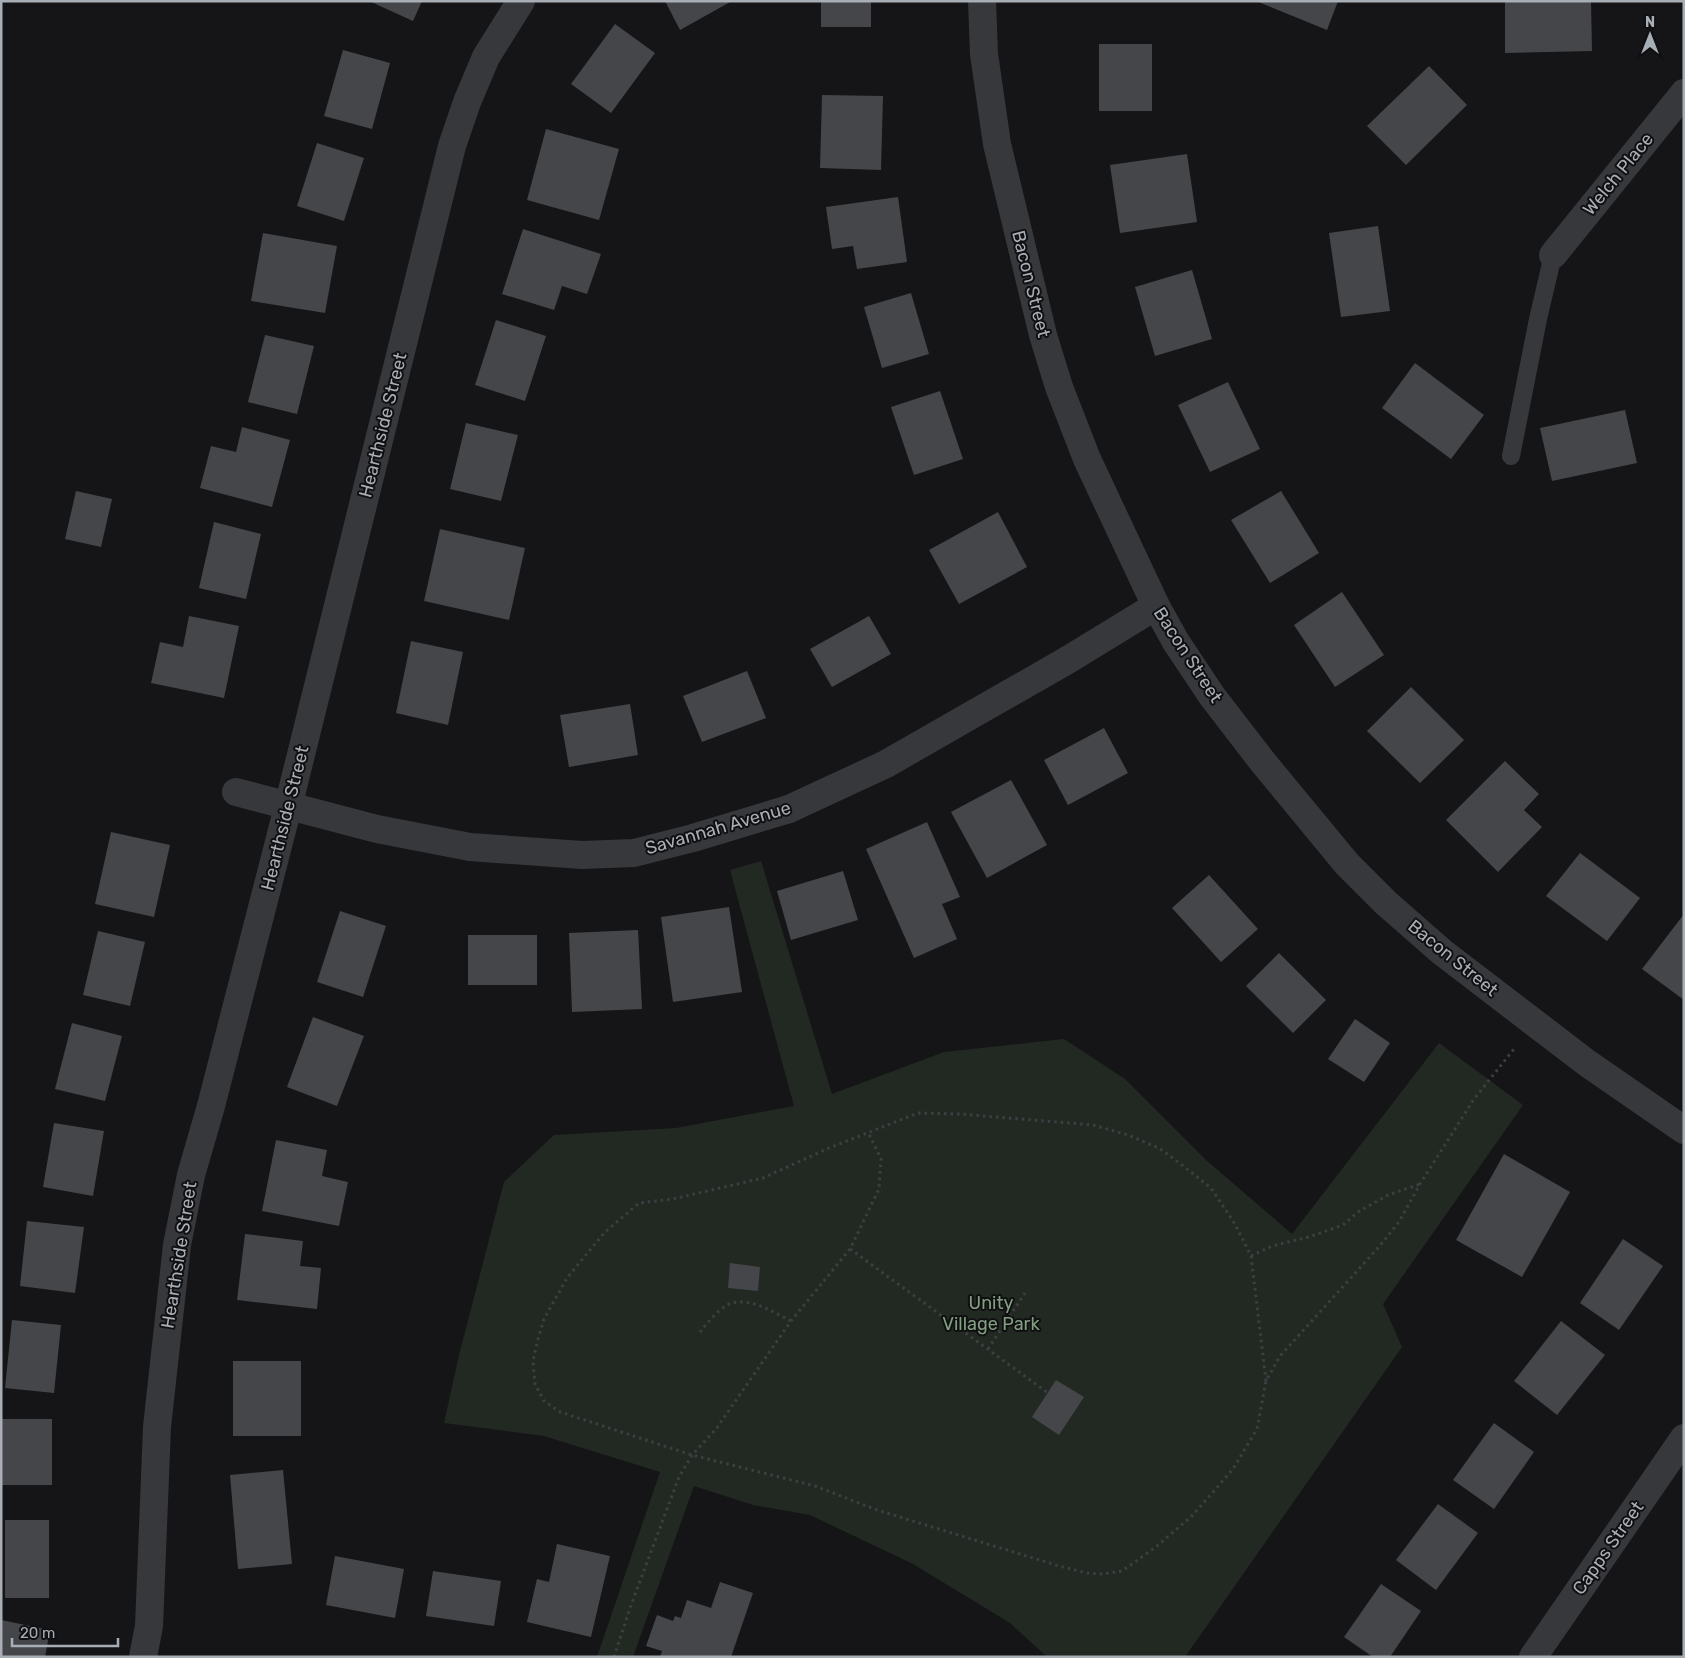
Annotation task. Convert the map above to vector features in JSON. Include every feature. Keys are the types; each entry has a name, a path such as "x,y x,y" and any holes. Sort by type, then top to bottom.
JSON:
{"street":[{"name":"Hearthside Street","path":"143,1657 149,1626 157,1428 177,1245 191,1175 211,1106 288,807 452,146 467,102 486,57 521,1"},
{"name":"Bacon Street","path":"982,1 984,54 997,144 1043,334 1059,386 1087,459 1156,606 1176,642 1212,696 1262,761 1348,864 1386,903 1442,952 1587,1063 1684,1130"},
{"name":"Welch Place","path":"1553,255 1684,93"},
{"name":"Savannah Avenue","path":"236,792 377,829 470,847 582,855 634,853 693,838 789,809 886,764 1066,661 1156,606"},
{"name":"Capps Street","path":"1533,1657 1684,1438"}],"lane":[{"path":"1511,456 1538,319 1553,255"}],"path":[{"path":"1266,1381 1280,1356 1399,1222 1420,1184 1474,1099 1535,1022"},
{"path":"918,1113 960,1114 1093,1125 1128,1135 1159,1148 1211,1188 1236,1224 1251,1256 1266,1381 1257,1429 1233,1469 1192,1516 1157,1546 1122,1571 1103,1574 1086,1573 1059,1566 878,1510 816,1486 692,1455 560,1412 544,1401 535,1384 533,1361 544,1319 567,1278 604,1232 639,1203 673,1199 763,1178 868,1132 918,1113"},
{"path":"614,1657 678,1476 692,1455 716,1429 790,1321 850,1249 879,1189 881,1159 868,1132"},
{"path":"1251,1256 1272,1246 1310,1237 1343,1225 1358,1212 1388,1195 1420,1184"},
{"path":"850,1249 1048,1393"},
{"path":"988,1349 1024,1293"},
{"path":"700,1332 712,1318 730,1303 749,1303 767,1309 790,1321"}],"green space":[{"name":"Unity Village Park","path":"761,861 832,1094 944,1052 1064,1039 1125,1079 1206,1160 1292,1234 1439,1043 1523,1105 1383,1304 1402,1347 1185,1657 1047,1657 1010,1623 913,1564 810,1515 753,1505 694,1486 633,1657 597,1657 660,1472 544,1436 444,1423 459,1355 504,1182 554,1135 676,1128 794,1106 730,870"}],"building":[{"path":"369,1 422,1 413,21"},
{"path":"665,1 732,1 680,30"},
{"path":"821,1 871,1 871,27 821,27"},
{"path":"1256,1 1338,1 1327,30"},
{"path":"1505,1 1591,1 1592,51 1505,53"},
{"path":"615,24 655,53 611,113 571,84"},
{"path":"1099,44 1152,44 1152,111 1099,111"},
{"path":"343,50 390,63 372,129 324,116"},
{"path":"1429,66 1467,105 1406,165 1367,126"},
{"path":"822,95 883,96 881,170 820,168"},
{"path":"546,129 619,149 599,220 527,200"},
{"path":"317,143 364,158 344,221 297,206"},
{"path":"1187,154 1197,222 1120,233 1110,165"},
{"path":"898,197 907,262 857,269 853,246 832,249 826,207"},
{"path":"1378,226 1390,311 1341,317 1329,233"},
{"path":"523,229 601,254 587,294 562,286 554,310 502,294"},
{"path":"263,233 337,246 325,313 251,301"},
{"path":"1192,270 1212,339 1155,356 1135,287"},
{"path":"911,293 929,354 882,368 864,307"},
{"path":"496,320 546,336 525,401 475,385"},
{"path":"265,335 314,346 297,414 248,402"},
{"path":"1415,363 1484,415 1451,459 1382,408"},
{"path":"1228,382 1260,449 1210,472 1178,405"},
{"path":"940,391 963,459 914,475 891,407"},
{"path":"1625,410 1637,463 1552,481 1540,428"},
{"path":"466,423 518,435 501,501 450,489"},
{"path":"242,427 290,440 272,507 200,488 211,446 236,452"},
{"path":"76,491 112,499 101,547 65,539"},
{"path":"1281,491 1319,553 1270,583 1231,520"},
{"path":"998,512 1027,567 959,604 929,550"},
{"path":"214,522 261,534 246,599 199,588"},
{"path":"440,529 525,548 509,620 424,601"},
{"path":"1342,592 1384,655 1335,687 1294,625"},
{"path":"189,616 239,626 224,698 151,683 160,642 183,647"},
{"path":"869,616 891,654 832,687 810,649"},
{"path":"411,641 463,652 448,725 396,713"},
{"path":"747,671 766,718 702,742 683,696"},
{"path":"1411,687 1464,740 1420,783 1367,731"},
{"path":"630,704 638,755 569,767 560,715"},
{"path":"1104,728 1128,773 1068,805 1044,760"},
{"path":"1505,761 1539,794 1524,810 1542,827 1498,872 1446,820"},
{"path":"1011,780 1047,845 987,878 951,812"},
{"path":"927,822 960,897 942,904 957,939 914,958 866,849"},
{"path":"111,832 170,845 154,917 95,904"},
{"path":"1580,853 1640,898 1607,941 1546,896"},
{"path":"843,871 858,920 791,940 777,891"},
{"path":"1209,875 1258,929 1221,962 1172,908"},
{"path":"729,907 742,992 673,1002 661,917"},
{"path":"340,911 386,926 363,997 317,982"},
{"path":"1684,914 1684,1000 1642,969"},
{"path":"638,930 642,1009 572,1012 569,933"},
{"path":"98,931 145,942 130,1006 83,995"},
{"path":"468,935 537,935 537,985 468,985"},
{"path":"1279,953 1326,1000 1293,1033 1246,986"},
{"path":"313,1017 364,1036 337,1106 287,1087"},
{"path":"1355,1019 1390,1043 1364,1082 1328,1059"},
{"path":"72,1023 122,1036 105,1101 55,1089"},
{"path":"54,1123 104,1131 93,1196 43,1187"},
{"path":"276,1140 327,1150 322,1176 348,1182 339,1226 262,1211"},
{"path":"1504,1154 1570,1192 1522,1277 1456,1240"},
{"path":"27,1221 84,1227 75,1293 20,1286"},
{"path":"245,1234 303,1241 300,1266 321,1268 317,1309 237,1300"},
{"path":"1623,1239 1663,1266 1619,1330 1580,1303"},
{"path":"730,1263 760,1267 758,1291 728,1288"},
{"path":"12,1320 61,1325 54,1393 5,1388"},
{"path":"1561,1321 1605,1355 1557,1415 1514,1381"},
{"path":"233,1361 301,1361 301,1436 233,1436"},
{"path":"1056,1380 1084,1397 1059,1435 1032,1417"},
{"path":"2,1419 52,1419 52,1485 2,1485"},
{"path":"1494,1423 1534,1452 1494,1509 1453,1480"},
{"path":"283,1470 292,1564 238,1569 230,1475"},
{"path":"1438,1504 1478,1533 1436,1590 1396,1560"},
{"path":"5,1520 49,1520 49,1598 5,1598"},
{"path":"557,1544 610,1556 591,1637 527,1622 537,1579 549,1582"},
{"path":"335,1556 404,1569 395,1618 326,1605"},
{"path":"433,1571 501,1581 494,1626 426,1616"},
{"path":"720,1582 753,1593 731,1657 660,1657 662,1651 646,1646 657,1615 673,1621 675,1616 681,1618 687,1600 711,1608"},
{"path":"1381,1584 1421,1611 1390,1657 1373,1657 1344,1637"},
{"path":"1,1620 50,1630 45,1657 1,1657"}]}
